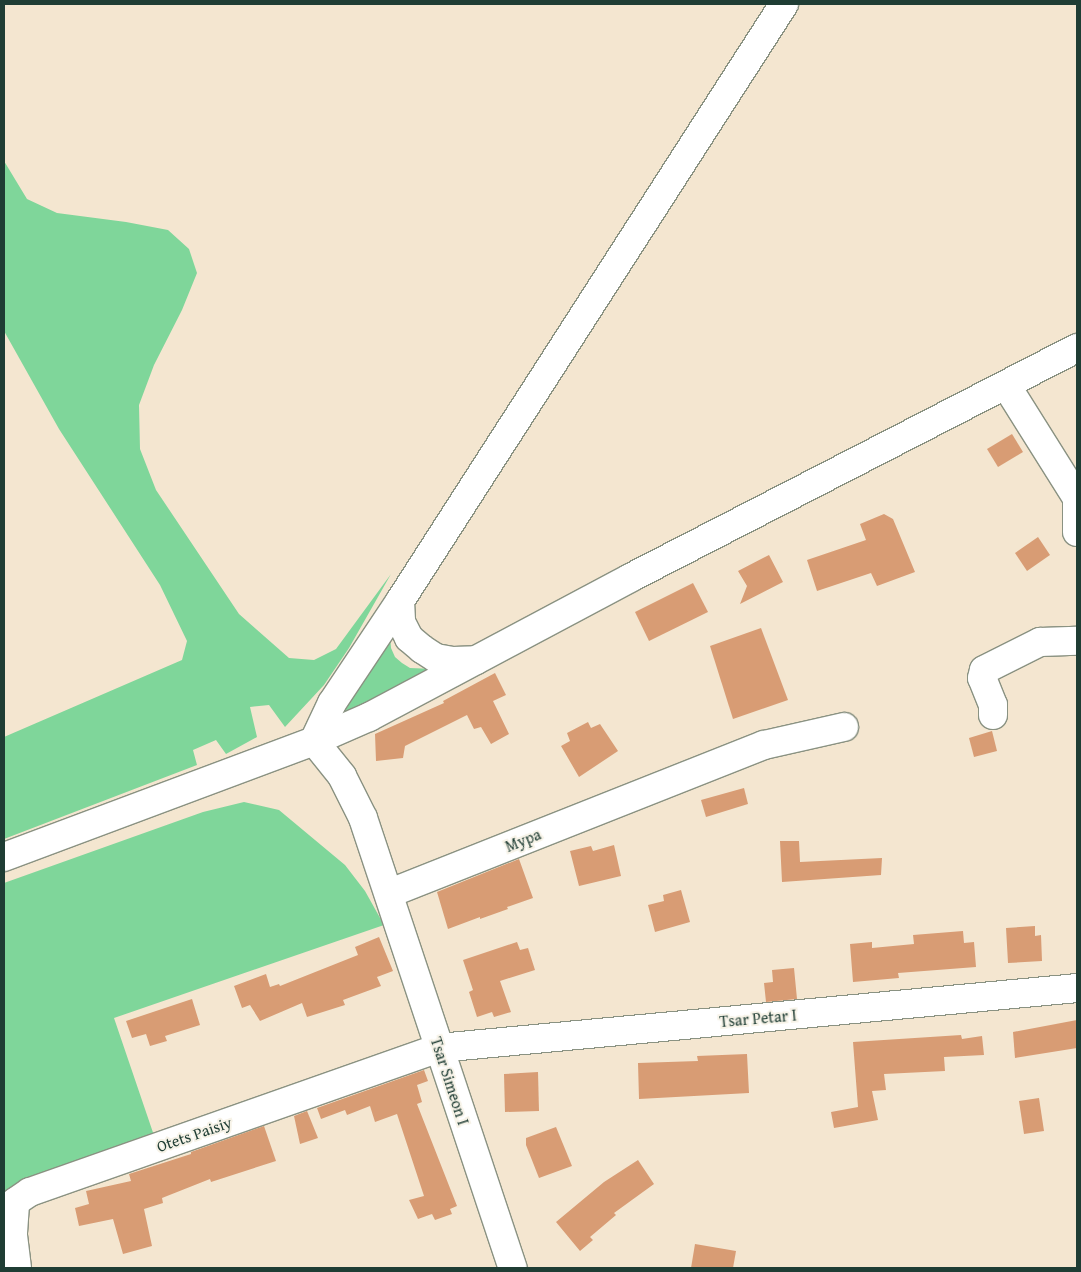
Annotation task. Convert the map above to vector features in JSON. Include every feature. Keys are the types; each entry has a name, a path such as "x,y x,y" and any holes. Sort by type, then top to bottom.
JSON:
{"street":[{"path":"314,741 332,703 400,601 784,4"},
{"path":"4,857 314,741 369,716 630,578 1077,348"},
{"path":"1006,384 1077,498 1077,532"},
{"path":"400,601 402,622 409,638 422,650 436,658 453,661 478,660"},
{"path":"993,716 993,705 982,678 984,670 1040,642 1077,641"},
{"name":"Мура","path":"390,893 764,745 844,727"},
{"name":"Tsar Simeon I","path":"314,741 342,776 363,818 390,893 439,1048 513,1268"},
{"name":"Tsar Petar I","path":"439,1048 1077,988"},
{"name":"Otets Paisiy","path":"18,1268 12,1233 15,1202 30,1192 439,1048"}],"green space":[{"path":"4,161 27,199 57,213 126,222 168,230 189,249 197,273 182,310 154,365 139,405 140,449 156,490 239,614 289,658 314,660 336,649 391,574 349,648 324,685 285,727 269,705 250,707 257,737 226,754 216,740 193,750 197,765 4,839 4,737 182,660 187,641 160,585 59,429 4,331"},
{"path":"390,636 391,648 395,657 402,663 410,668 434,669 372,702 337,716"},
{"path":"244,802 279,810 345,865 365,891 384,925 114,1018 162,1159 43,1198 25,1215 4,1268 4,883 203,812"}],"building":[{"path":"1012,434 1023,452 998,467 987,449"},
{"path":"884,514 893,519 915,572 877,586 871,573 817,591 807,560 866,540 860,524"},
{"path":"1038,537 1050,555 1027,571 1015,553"},
{"path":"769,555 783,582 740,604 747,586 738,571"},
{"path":"693,583 708,612 649,641 635,612"},
{"path":"761,628 788,700 733,719 710,646"},
{"path":"495,673 506,695 493,701 509,734 491,744 481,727 474,729 467,715 405,746 403,758 376,761 375,734 444,703 443,701"},
{"path":"588,722 591,728 600,724 618,751 579,777 561,746 570,741 567,733"},
{"path":"992,731 997,751 974,757 969,738"},
{"path":"744,788 748,804 706,817 701,800"},
{"path":"780,841 799,841 800,862 882,858 881,875 782,882"},
{"path":"614,845 621,876 579,886 570,851 591,846 593,851"},
{"path":"519,859 533,898 507,907 508,909 448,929 437,892"},
{"path":"681,890 690,922 655,932 648,905 664,901 663,895"},
{"path":"1035,926 1035,936 1041,935 1042,961 1008,963 1006,928"},
{"path":"963,931 964,943 974,942 976,967 898,973 899,978 853,982 850,944 872,942 872,948 914,944 913,935"},
{"path":"379,937 393,971 377,977 381,986 343,1000 345,1005 307,1017 302,1003 260,1021 250,1005 242,1008 234,986 266,974 270,987 279,984 280,986 358,955 355,947"},
{"path":"517,942 520,950 528,948 535,970 500,981 511,1012 494,1017 492,1012 477,1017 469,992 473,990 463,960"},
{"path":"794,968 797,999 766,1002 764,983 773,982 772,970"},
{"path":"192,999 200,1025 165,1036 167,1041 150,1046 146,1034 132,1038 126,1021"},
{"path":"1077,1020 1077,1048 1015,1058 1013,1032"},
{"path":"961,1035 962,1039 982,1036 984,1055 944,1057 945,1071 884,1074 886,1090 872,1091 878,1120 834,1128 831,1112 858,1107 853,1042"},
{"path":"747,1054 749,1093 639,1099 638,1063 698,1061 697,1056"},
{"path":"424,1070 428,1081 417,1085 422,1102 417,1104 457,1206 450,1209 452,1214 435,1220 432,1214 418,1219 409,1200 424,1196 397,1114 375,1122 370,1106 347,1115 345,1110 321,1119 317,1108"},
{"path":"538,1072 539,1111 505,1112 504,1074"},
{"path":"1039,1098 1044,1131 1024,1134 1019,1101"},
{"path":"307,1111 318,1138 300,1144 294,1116"},
{"path":"264,1126 276,1161 211,1182 210,1179 162,1198 163,1203 144,1209 152,1246 123,1254 113,1219 79,1226 75,1208 89,1204 86,1191 131,1181 129,1174 191,1154 191,1152"},
{"path":"556,1127 572,1166 539,1178 526,1145 526,1138"},
{"path":"638,1160 654,1184 614,1213 616,1215 590,1237 593,1240 580,1251 556,1222 604,1182"},
{"path":"695,1244 736,1251 733,1268 691,1268"}]}
